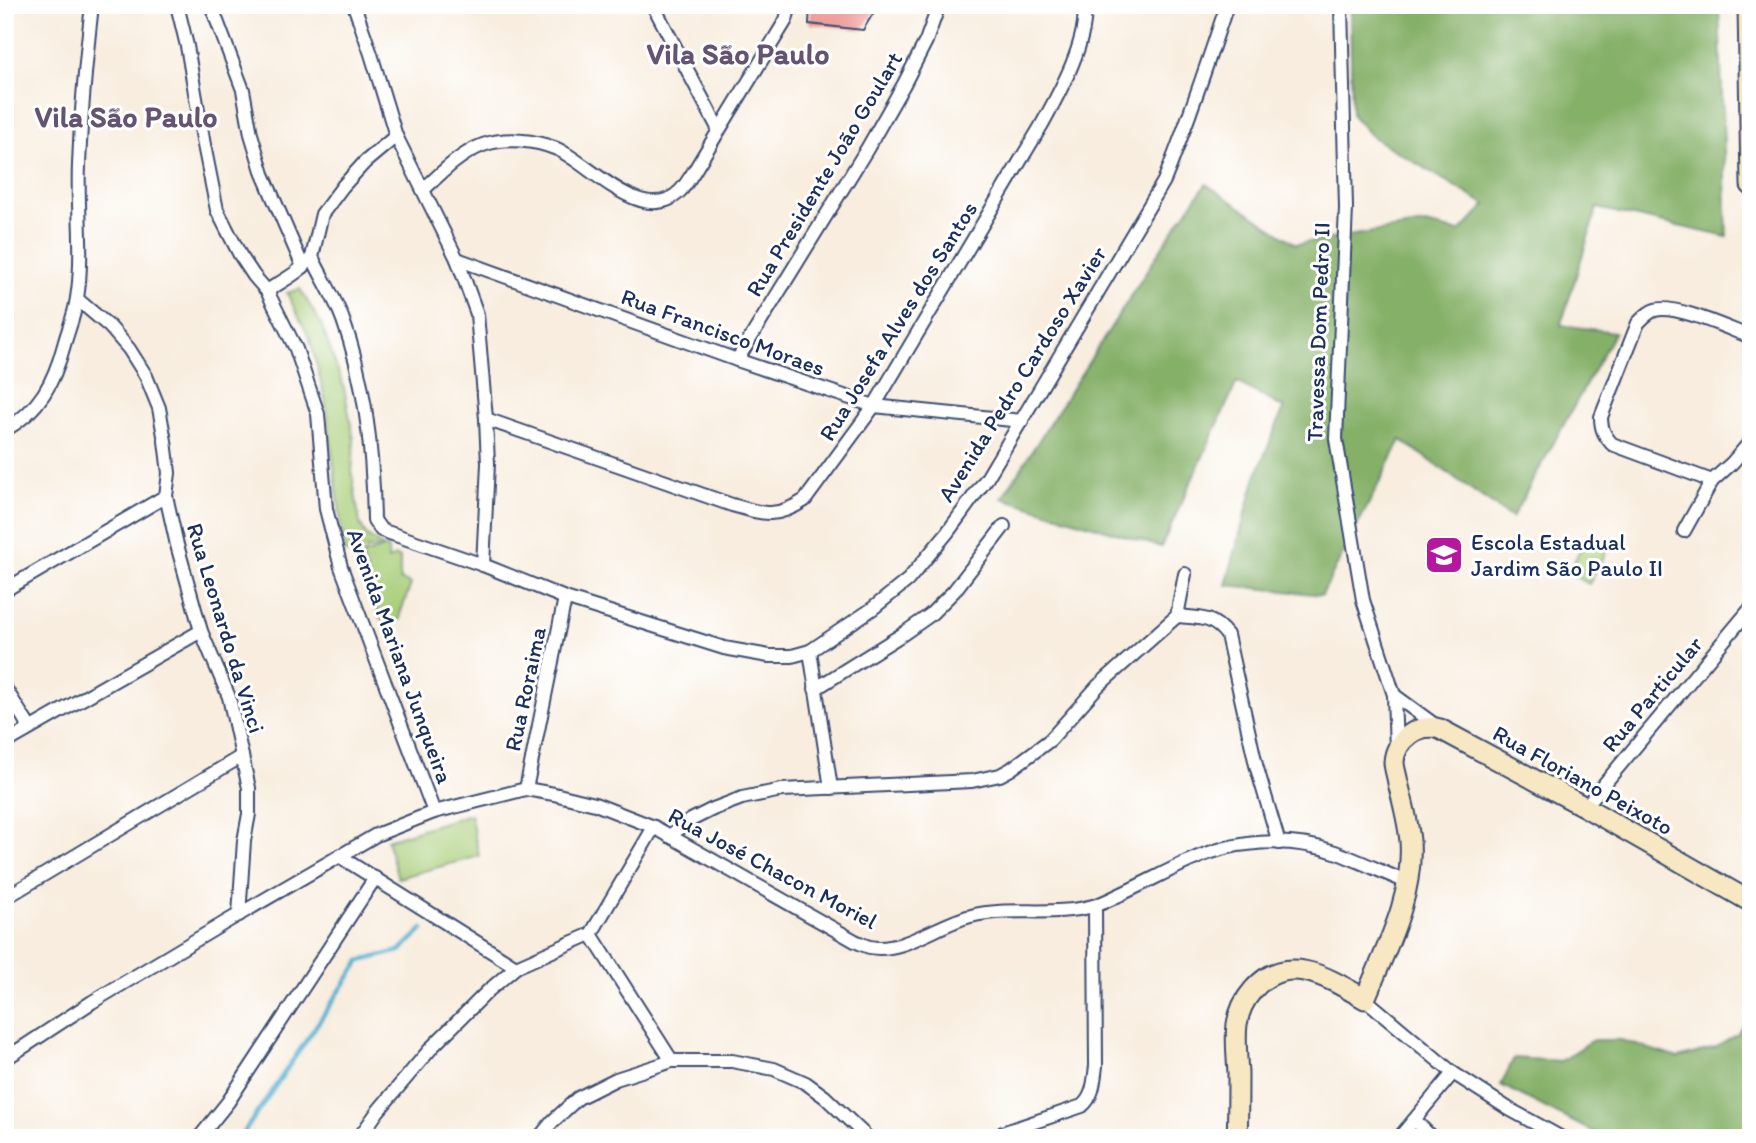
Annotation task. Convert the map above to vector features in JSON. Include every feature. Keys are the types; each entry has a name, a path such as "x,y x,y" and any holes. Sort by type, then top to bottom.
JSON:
{"street":[{"path":"5,430 31,410 45,394 57,371 77,299 80,249 79,164 92,5"},
{"name":"Avenida Mariana Junqueira","path":"5,1059 92,1002 339,856 376,835 434,812 341,567 326,509 318,414 296,349 267,291 240,255 217,210 177,5"},
{"path":"211,5 243,90 251,134 263,174 307,262"},
{"path":"354,5 396,136 457,259 477,314 486,419 487,491 483,565"},
{"path":"653,5 719,130"},
{"path":"423,190 444,170 483,145 509,140 535,142 559,150 619,191 636,199 663,201 680,191 786,20 790,5"},
{"name":"Rua Presidente João Goulart","path":"737,360 904,85 926,41 939,5"},
{"name":"Rua Josefa Alves dos Santos","path":"486,419 732,505 766,514 791,509 805,500 874,407 990,213 1063,84 1082,35 1084,5"},
{"name":"Avenida Pedro Cardoso Xavier","path":"307,262 342,317 354,353 369,442 374,520 384,532 483,565 565,598 723,648 781,656 810,651 872,609 908,580 987,478 1164,181 1227,5"},
{"name":"Travessa Dom Pedro II","path":"1341,5 1346,208 1336,439 1363,600 1394,695 1394,762 1410,841 1409,883 1400,914 1365,999"},
{"path":"1748,5 1751,185"},
{"path":"267,291 307,262 322,214 365,162 396,136"},
{"name":"Rua Francisco Moraes","path":"457,259 874,407 1022,421"},
{"name":"Rua Leonardo da Vinci","path":"77,299 110,327 129,349 146,376 159,408 169,473 166,496 177,545 201,631 229,697 248,788 249,814 244,841 239,915"},
{"path":"1712,481 1612,444 1601,428 1601,416 1638,323 1646,314 1655,310 1678,311 1751,337"},
{"path":"1684,531 1712,481 1751,441"},
{"path":"5,590 166,496"},
{"path":"815,688 903,635 930,615 954,591 1004,526"},
{"path":"669,836 691,820 713,809 742,798 782,790 972,781 1000,775 1049,740 1098,686 1177,616 1185,574"},
{"name":"Rua Roraima","path":"526,789 565,598"},
{"name":"Rua Particular","path":"1585,807 1751,608"},
{"path":"1177,616 1208,619 1227,635 1256,765 1279,843"},
{"path":"5,743 201,631"},
{"path":"810,651 831,788"},
{"path":"5,688 30,728"},
{"path":"1394,695 1440,729"},
{"path":"1396,754 1401,744 1414,731 1432,726 1440,729"},
{"name":"Rua Floriano Peixoto","path":"1440,729 1585,807 1751,902"},
{"path":"5,898 242,756"},
{"name":"Rua José Chacon Moriel","path":"434,812 526,789 595,804 654,827 855,941 869,947 882,948 910,941 972,915 1096,906 1192,859 1250,843 1308,846 1334,852 1409,883"},
{"path":"359,1138 378,1111 433,1046 488,991 516,967 591,934 654,827"},
{"path":"339,856 516,967"},
{"path":"199,1138 228,1102 375,878"},
{"path":"993,1138 1082,1106 1089,1097 1096,1066 1096,906"},
{"path":"591,934 672,1061"},
{"path":"1237,1138 1237,1024 1241,1010 1247,997 1269,976 1279,971 1297,970 1319,975 1365,999 1453,1073 1509,1109 1562,1138"},
{"path":"539,1138 578,1098 616,1079 672,1061 732,1061 774,1069 806,1083 825,1097 868,1138"},
{"path":"1399,1138 1453,1073"},
{"path":"1415,1120 1432,1138"}],"green space":[{"path":"1350,5 1719,5 1727,237 1597,208 1561,325 1615,332 1512,518 1401,440 1322,595 1226,585 1256,476 1284,408 1237,382 1161,547 1002,498 1173,230 1206,184 1296,244 1425,224 1460,232 1486,205 1371,136 1352,115"},
{"path":"300,289 321,324 344,388 354,440 352,474 360,524 366,535 383,547 345,553 325,398 310,339 287,293"},
{"path":"1588,535 1609,547 1589,584 1568,573"},
{"path":"388,547 388,560 395,556 400,558 400,580 411,584 400,614 401,619 386,624 379,616 362,555"},
{"path":"470,814 479,856 398,878 387,840"},
{"path":"1751,1016 1751,1138 1605,1138 1501,1085 1514,1058 1561,1061 1593,1040 1621,1040 1678,1058 1715,1048 1738,1034"}],"building":[{"path":"810,5 877,7 863,30 809,24"}],"waterway":[{"path":"240,1138 360,961 400,951 423,929"}],"place":[{"name":"Escola Estadual Jardim São Paulo II","path":"1444,555"}],"district":[{"name":"Vila São Paulo","path":"738,54"},
{"name":"Vila São Paulo","path":"126,117"}]}
